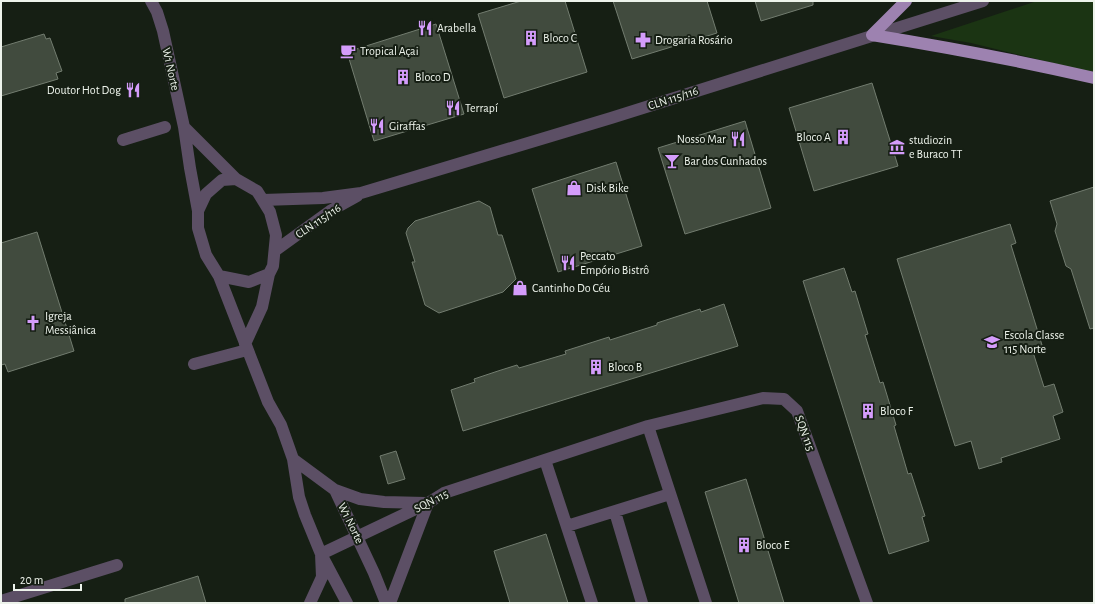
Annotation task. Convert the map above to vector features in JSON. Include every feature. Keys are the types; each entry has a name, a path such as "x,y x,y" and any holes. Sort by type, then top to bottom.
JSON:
{"main road":[{"path":"872,35 906,1"},
{"path":"872,35 1038,65 1094,78"}],"street":[{"name":"W1 Norte","path":"151,1 158,7 184,126 198,211"},
{"name":"CLN 115/116","path":"263,200 323,198 361,193 611,118 983,1"},
{"path":"123,140 165,126"},
{"path":"184,126 236,179 257,191 270,212 276,235 276,250 262,307 246,347"},
{"path":"236,179 222,180 206,194 198,211 198,228 206,254 219,276 268,402 281,425 294,459 299,497 321,554 347,603"},
{"name":"CLN 115/116","path":"276,250 330,211 361,193"},
{"path":"219,276 249,282 269,274"},
{"path":"194,364 246,347"},
{"name":"SQN 115","path":"321,554 428,503 444,492 648,426 763,398 784,399 798,411 867,603"},
{"path":"648,426 706,603"},
{"name":"W1 Norte","path":"294,459 335,490 374,573 386,603"},
{"path":"545,460 592,603"},
{"path":"335,490 360,499 384,502 428,503 390,603"},
{"path":"567,526 670,494"},
{"path":"615,512 642,603"},
{"path":"310,603 322,577 321,554"},
{"path":"1,601 117,565"}],"green space":[{"path":"1037,1 1094,1 1094,73 971,43 931,36"}],"building":[{"name":"Bloco C","path":"521,1 565,1 587,72 504,98 478,14"},
{"path":"613,1 707,1 717,33 632,59"},
{"path":"755,1 813,1 813,5 761,21"},
{"name":"Bloco D","path":"436,24 464,114 374,141 347,52"},
{"path":"44,34 46,39 50,38 62,71 56,73 58,79 1,96 1,47"},
{"name":"Bloco A","path":"872,83 898,166 814,191 789,108"},
{"path":"745,121 771,208 685,234 658,148"},
{"path":"616,162 642,246 558,272 532,189"},
{"path":"1094,187 1094,328 1090,329 1071,269 1066,266 1055,231 1057,224 1050,201"},
{"path":"479,201 490,207 498,235 502,235 516,279 503,292 439,313 425,305 412,262 415,262 406,233 408,228 415,221"},
{"name":"Escola Classe 115 Norte","path":"1010,224 1016,243 1011,245 1042,345 1032,349 1044,387 1054,384 1063,412 1053,416 1060,439 1001,458 1002,462 979,469 971,441 955,446 897,259"},
{"name":"Igreja Messiânica","path":"37,232 74,351 8,372 5,364 1,365 1,243"},
{"name":"Bloco F","path":"844,268 852,292 855,291 868,334 865,335 880,383 883,382 896,425 894,426 908,474 911,473 925,516 922,517 929,541 889,554 803,281"},
{"name":"Bloco B","path":"724,304 738,346 463,431 451,390 475,382 474,379 517,365 519,368 566,354 565,351 609,337 610,340 700,309 701,312"},
{"path":"396,451 405,479 388,484 380,456"},
{"name":"Bloco E","path":"746,479 784,603 739,603 705,492"},
{"path":"546,534 568,603 510,603 494,551"},
{"path":"198,576 206,603 125,603 125,599"}],"place":[{"name":"Arabella","path":"425,28"},
{"name":"Bloco C","path":"531,38"},
{"name":"Drogaria Rosário","path":"643,40"},
{"name":"Tropical Açai","path":"348,51"},
{"name":"Bloco D","path":"403,77"},
{"name":"Doutor Hot Dog","path":"133,90"},
{"name":"Terrapí","path":"453,108"},
{"name":"Giraffas","path":"377,126"},
{"name":"Bloco A","path":"843,137"},
{"name":"Nosso Mar","path":"738,139"},
{"name":"studiozin e Buraco TT","path":"897,147"},
{"name":"Bar dos Cunhados","path":"672,161"},
{"name":"Disk Bike","path":"574,188"},
{"name":"Peccato Empório Bistrô","path":"568,263"},
{"name":"Cantinho Do Céu","path":"520,288"},
{"name":"Igreja Messiânica","path":"33,323"},
{"name":"Escola Classe 115 Norte","path":"992,342"},
{"name":"Bloco B","path":"596,367"},
{"name":"Bloco F","path":"868,411"},
{"name":"Bloco E","path":"744,545"}]}
